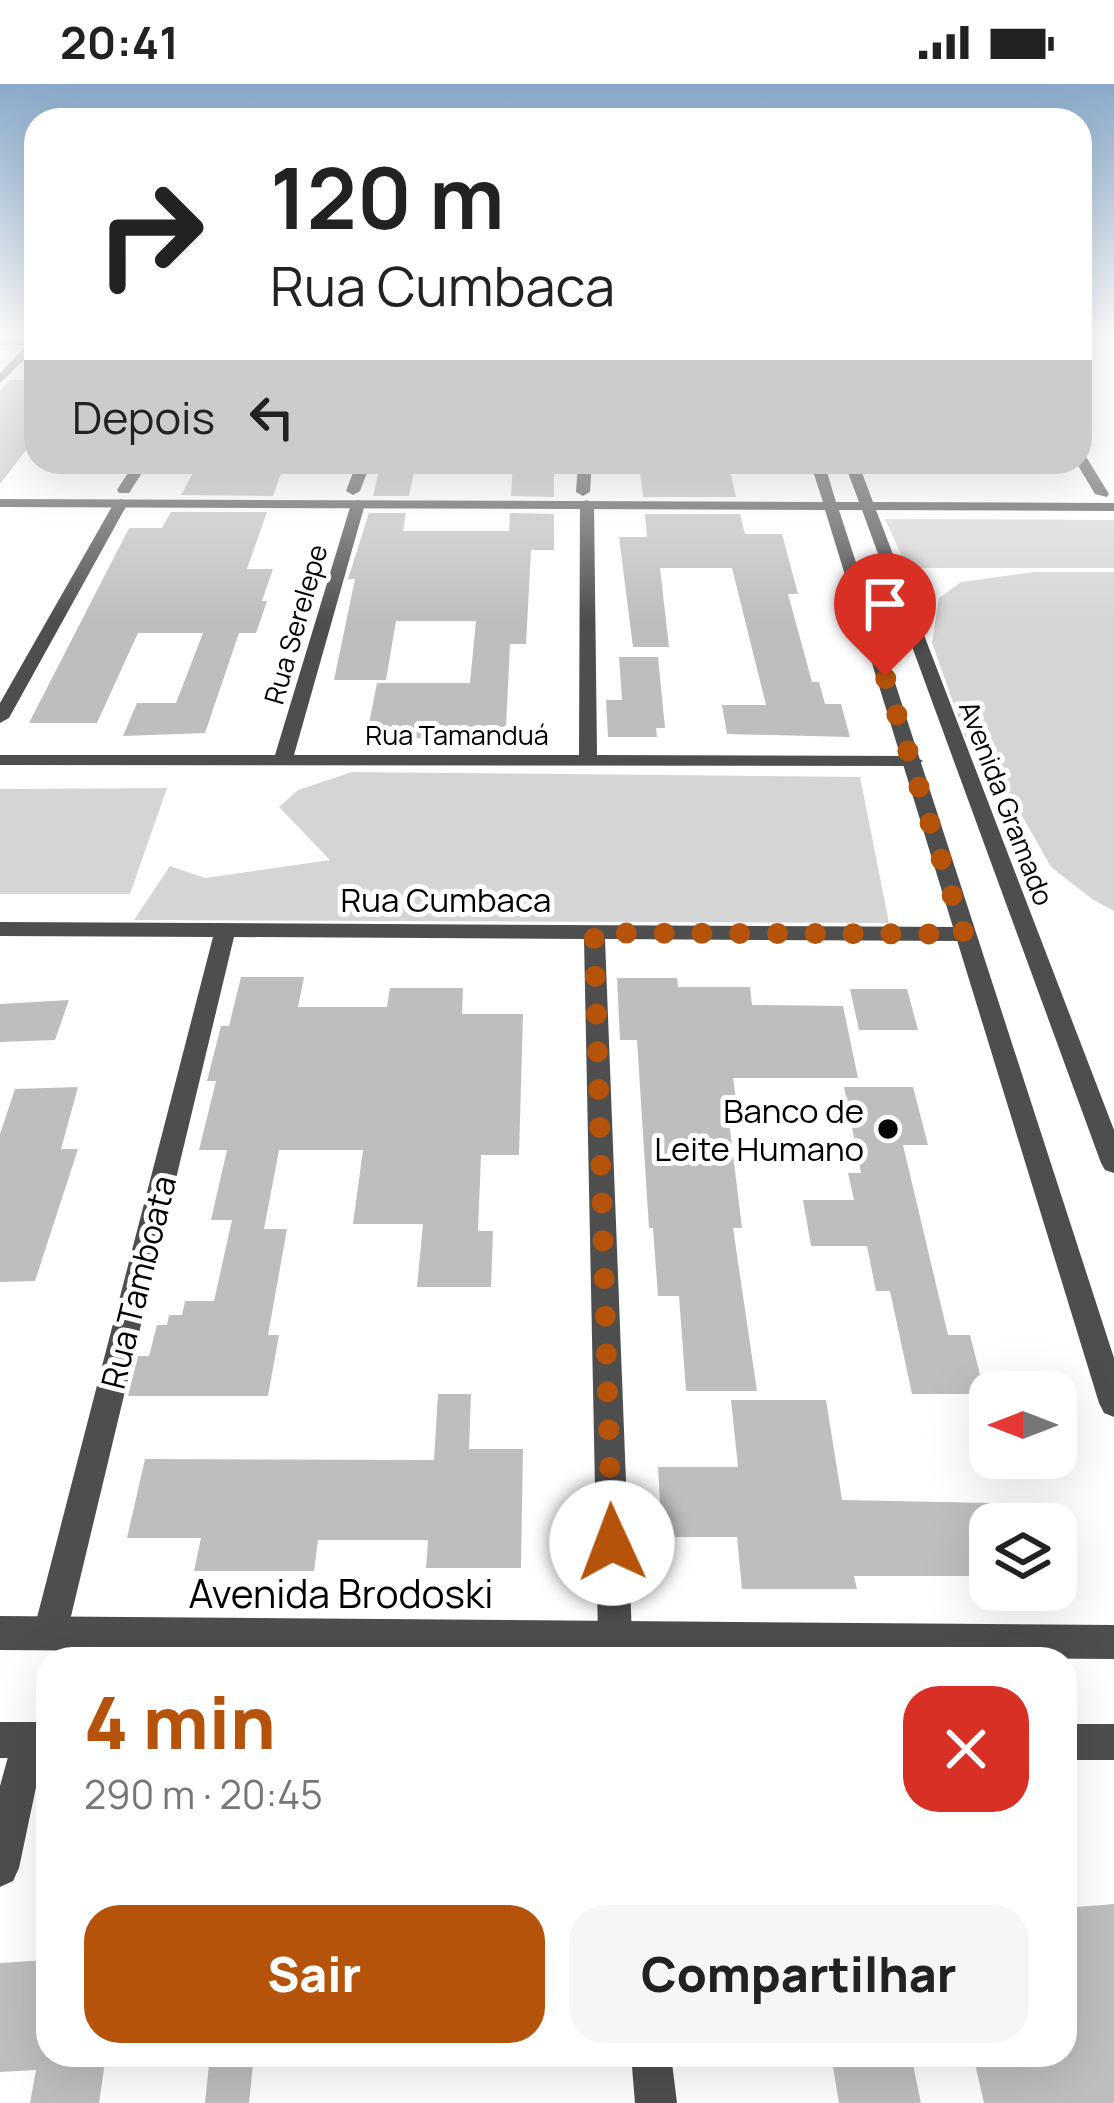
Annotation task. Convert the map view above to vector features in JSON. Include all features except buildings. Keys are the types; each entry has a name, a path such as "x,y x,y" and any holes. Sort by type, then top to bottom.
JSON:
{"street":[{"path":"0,718 135,474"},
{"name":"Rua Serelepe","path":"283,760 361,474"},
{"path":"585,474 588,762"},
{"path":"820,474 1114,1403"},
{"name":"Avenida Gramado","path":"855,474 1114,1162"},
{"path":"0,489 122,497"},
{"path":"0,502 122,497 827,499 1108,494"},
{"path":"862,498 1114,507"},
{"name":"Rua Tamanduá","path":"0,760 914,761"},
{"name":"Rua Cumbaca","path":"0,929 964,934"},
{"name":"Rua Tamboata","path":"50,1633 225,931"},
{"path":"594,933 615,1636"},
{"name":"Avenida Brodoski","path":"0,1633 1114,1642"},
{"path":"0,1868 25,1740"},
{"path":"1077,1742 1114,1742"},
{"path":"652,2067 656,2103"}],"shaded area":[{"path":"885,519 1114,520 1114,568 907,568"},
{"path":"1035,572 1114,572 1114,911 1051,867 1017,807 970,750 932,643 939,598 961,582"},
{"path":"352,772 860,777 889,923 134,920 170,866 205,878 330,860 279,807 298,790"},
{"path":"167,788 130,894 0,894 0,789"}],"place":[{"name":"Banco de Leite Humano","path":"888,1129"}],"route":[{"path":"612,1543 594,933 964,934 885,676"}]}
